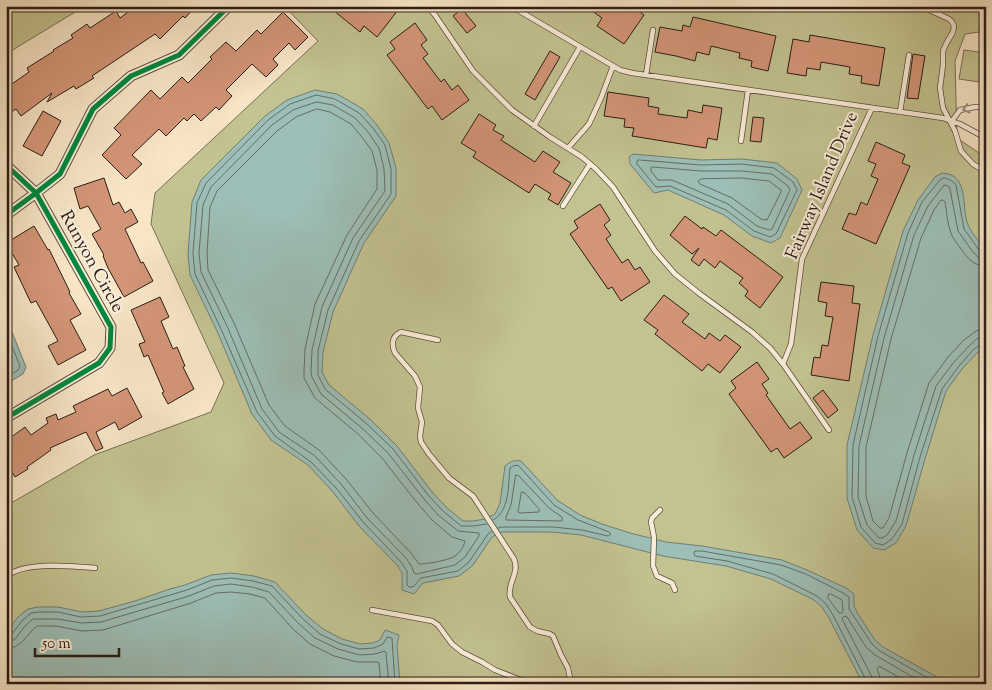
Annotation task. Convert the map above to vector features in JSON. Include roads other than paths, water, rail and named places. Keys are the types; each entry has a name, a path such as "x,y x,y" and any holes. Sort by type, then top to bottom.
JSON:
{"street":[{"path":"6,216 60,174 93,109 131,76 179,55 229,6"},
{"name":"Runyon Circle","path":"6,165 36,193 111,327 110,348 99,363 6,418"}],"lane":[{"path":"426,6 473,71 512,110 582,157 613,187 655,251 675,274 752,332 770,348 829,430"},
{"name":"Fairway Island Drive","path":"511,6 620,70 943,118 960,124 986,138"},
{"path":"921,6 949,19 954,26 953,32 943,51 940,88 943,108 955,131 961,150 973,164 986,172"},
{"path":"646,75 653,30"},
{"path":"534,126 580,47"},
{"path":"900,112 908,56"},
{"path":"568,148 589,124 613,66"},
{"path":"741,141 748,90"},
{"path":"950,121 960,110 975,106 986,107"},
{"name":"Fairway Island Drive","path":"783,364 791,344 802,260 872,108"},
{"path":"563,206 590,164"},
{"path":"438,340 401,332 393,340 392,349 415,376 420,387 418,408 422,422 421,442 449,478 473,496 500,536 517,565 510,587 510,597 530,627 537,632 553,636 568,668 571,684"},
{"path":"660,510 652,518 651,522 654,537 654,572 657,576 672,583 675,590"},
{"path":"6,577 18,570 46,566 66,565 95,568"},
{"path":"372,610 432,621 438,625 452,644 462,652 494,670 530,684"}],"water":[{"path":"315,90 337,94 363,109 389,143 396,168 396,196 364,243 333,312 323,352 322,372 329,385 371,420 397,446 432,492 446,507 463,521 485,519 495,514 500,503 505,466 513,461 521,461 557,500 580,515 602,524 666,542 702,546 782,560 846,588 854,594 854,606 875,640 883,647 937,677 942,684 863,684 822,607 814,600 771,579 726,566 663,556 581,535 552,532 502,532 492,537 473,565 459,576 423,583 414,594 402,590 402,573 397,565 359,526 333,492 308,465 271,440 252,414 217,331 190,275 188,254 192,202 201,180 265,116 287,100"},
{"path":"633,154 701,160 742,159 777,163 797,179 802,190 780,238 771,243 752,236 724,215 668,190 654,193 630,164 629,157"},
{"path":"942,173 957,179 963,194 966,220 977,239 986,249 986,347 977,353 962,369 946,391 906,526 896,543 884,550 873,548 857,530 847,498 847,445 873,335 903,231 918,200 935,177"},
{"path":"6,317 26,367 23,374 6,384"},
{"path":"231,573 254,576 275,582 306,615 323,629 342,639 360,644 373,643 380,640 385,630 399,635 397,645 400,684 6,684 6,633 18,617 28,609 58,607 82,612 99,611 185,585 211,575"}]}
